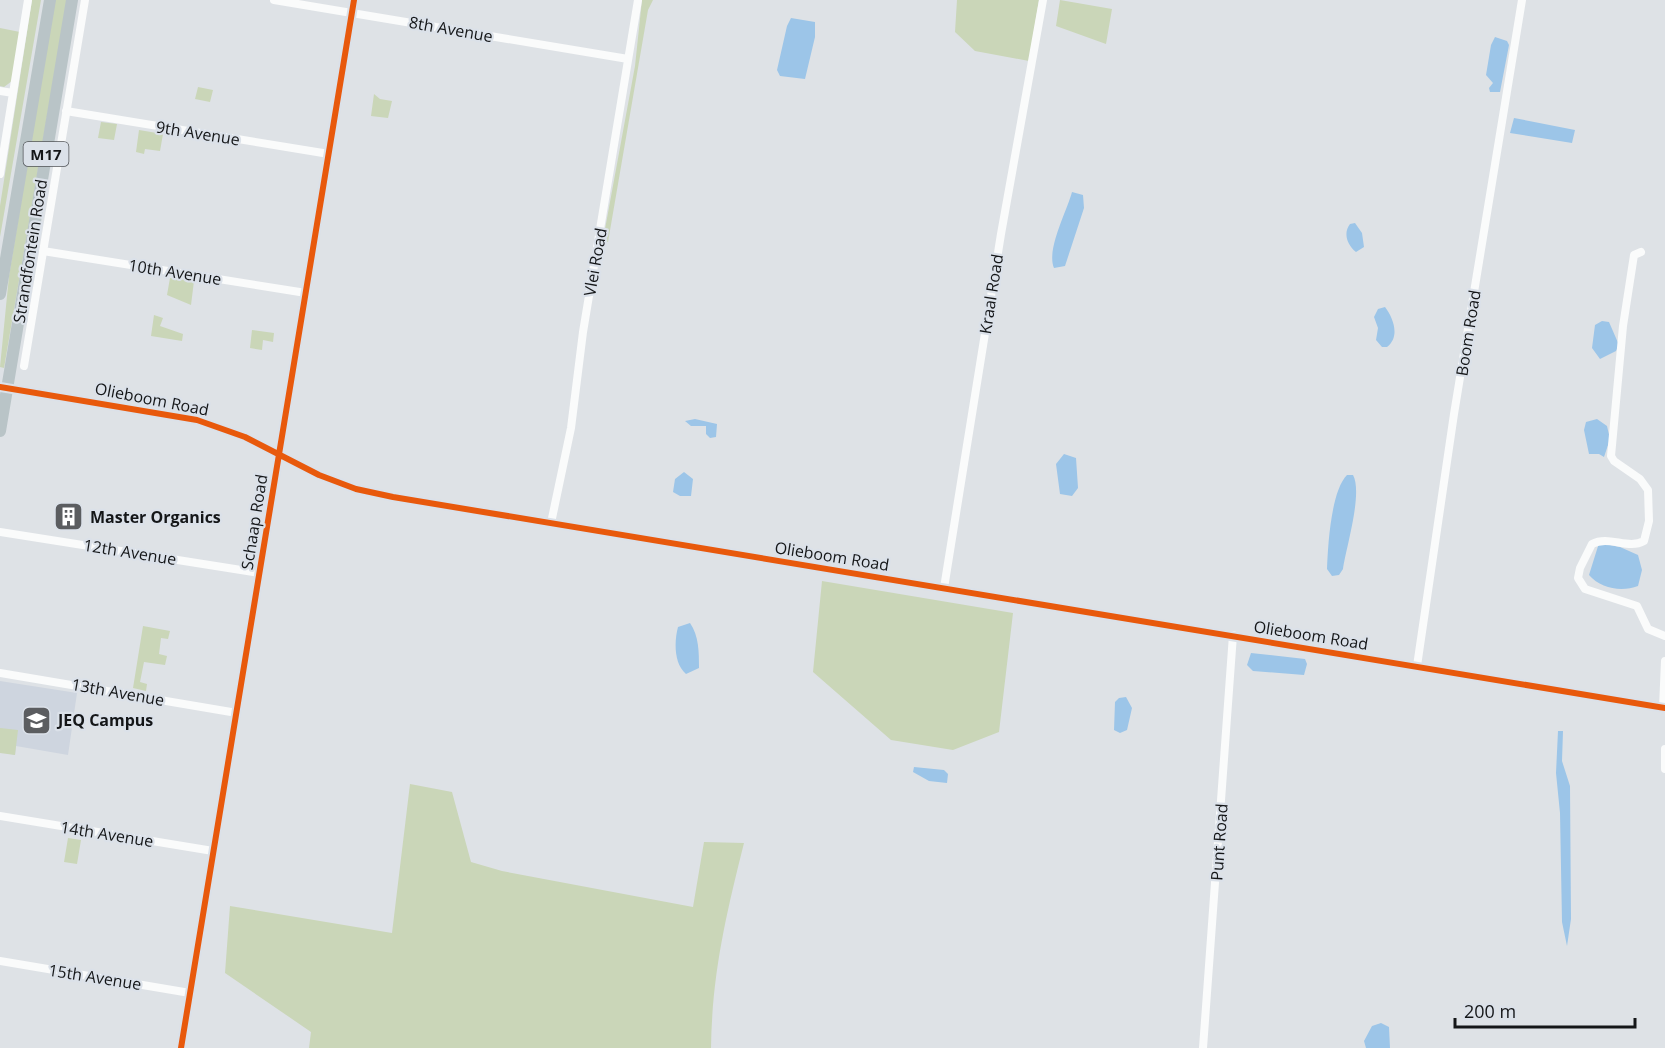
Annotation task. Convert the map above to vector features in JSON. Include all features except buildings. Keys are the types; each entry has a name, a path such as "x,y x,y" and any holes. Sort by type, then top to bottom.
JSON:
{"main road":[{"name":"Strandfontein Road","path":"0,294 50,0"},
{"name":"Strandfontein Road","path":"0,430 3,388 72,0"}],"street":[{"path":"0,174 28,0"},
{"path":"24,366 85,0"},
{"name":"8th Avenue","path":"274,0 628,59"},
{"name":"Schaap Road","path":"181,1048 354,0"},
{"name":"Vlei Road","path":"551,523 571,428 583,332 638,0"},
{"name":"Kraal Road","path":"944,588 1001,234 1043,0"},
{"name":"Boom Road","path":"1417,666 1454,414 1522,0"},
{"path":"0,91 13,93"},
{"name":"9th Avenue","path":"66,111 329,153"},
{"name":"10th Avenue","path":"43,251 306,293"},
{"path":"1641,252 1635,254 1623,326 1611,456 1646,487 1648,529 1646,538 1640,543 1604,541 1592,544 1580,568 1578,578 1585,589 1637,606 1648,629 1665,636"},
{"name":"Olieboom Road","path":"3,388 179,415 236,433 319,476 369,492 1664,708"},
{"name":"12th Avenue","path":"0,532 260,573"},
{"name":"Punt Road","path":"1203,1048 1233,635"},
{"path":"1664,708 1665,661"},
{"name":"13th Avenue","path":"0,673 237,712"},
{"path":"1665,749 1665,769"},
{"name":"14th Avenue","path":"0,816 213,851"},
{"name":"15th Avenue","path":"0,961 190,993"}],"shaded area":[{"name":"JEQ Campus","path":"0,681 77,693 68,755 16,746 15,755 0,752"}],"green space":[{"path":"32,0 41,0 0,237 0,206"},
{"path":"54,0 67,0 4,368 0,367 9,276"},
{"path":"642,0 653,0 648,10 608,242 603,240 635,66"},
{"path":"957,0 1039,0 1029,61 975,51 955,32"},
{"path":"1060,0 1112,9 1106,44 1056,26"},
{"path":"0,28 20,32 12,81 4,87 0,86"},
{"path":"198,87 213,90 210,102 195,99"},
{"path":"374,94 380,99 392,101 388,118 371,116"},
{"path":"101,122 117,124 114,140 98,138"},
{"path":"139,130 163,134 160,151 145,149 144,154 136,152"},
{"path":"170,278 194,281 191,305 167,295"},
{"path":"154,315 163,318 160,326 183,334 182,341 151,336"},
{"path":"252,330 274,333 273,342 263,340 262,350 250,348"},
{"path":"822,581 1013,613 999,732 953,750 891,740 813,672"},
{"path":"143,626 170,631 168,639 161,638 159,654 167,656 165,665 144,662 140,682 147,684 146,691 133,688"},
{"path":"0,728 18,730 15,755 0,753"},
{"path":"410,784 452,792 471,862 502,871 693,907 704,842 744,843 721,945 714,995 711,1048 309,1048 311,1032 225,973 230,906 392,933"},
{"path":"68,838 81,840 77,864 64,862"}],"water":[{"path":"791,18 815,22 815,37 805,79 780,76 777,70"},
{"path":"1495,37 1507,41 1509,45 1500,92 1490,92 1489,88 1493,83 1486,75 1491,45"},
{"path":"1514,118 1575,130 1572,143 1510,133"},
{"path":"1072,192 1083,195 1084,208 1065,266 1054,268 1052,260 1055,241"},
{"path":"1355,223 1362,233 1364,247 1356,252 1348,242 1346,235 1350,224"},
{"path":"1385,307 1393,322 1394,333 1391,343 1387,347 1382,347 1376,340 1378,328 1374,317 1378,309"},
{"path":"1602,321 1609,322 1619,345 1616,351 1600,359 1592,348 1595,325"},
{"path":"695,419 717,424 716,437 710,438 706,434 706,426 691,426 685,421"},
{"path":"1597,419 1607,426 1610,439 1604,457 1599,454 1589,454 1584,430 1586,422"},
{"path":"1064,454 1076,458 1078,488 1072,496 1060,494 1056,464"},
{"path":"684,472 693,479 691,496 680,496 673,492 675,479"},
{"path":"1347,475 1353,475 1356,483 1353,521 1343,569 1339,575 1332,576 1327,569 1331,519 1337,493"},
{"path":"1599,543 1620,547 1638,555 1642,570 1638,586 1625,589 1612,588 1599,583 1589,575"},
{"path":"690,623 697,639 699,668 686,674 677,659 676,639 678,627"},
{"path":"1251,653 1305,659 1307,664 1304,675 1253,671 1247,665"},
{"path":"1126,697 1132,708 1127,730 1120,733 1114,730 1115,702 1119,698"},
{"path":"1558,731 1563,731 1562,761 1570,786 1571,919 1567,946 1562,922 1560,813 1556,773"},
{"path":"914,767 944,770 948,774 947,783 929,781 913,772"},
{"path":"1381,1023 1389,1027 1390,1048 1366,1048 1364,1041 1372,1026"}],"cycle path":[{"path":"181,1048 354,0"},
{"path":"0,387 197,420 245,437 319,475 356,489 393,497 1665,708"}],"place":[{"name":"Master Organics","path":"69,517"},
{"name":"JEQ Campus","path":"37,720"}]}
